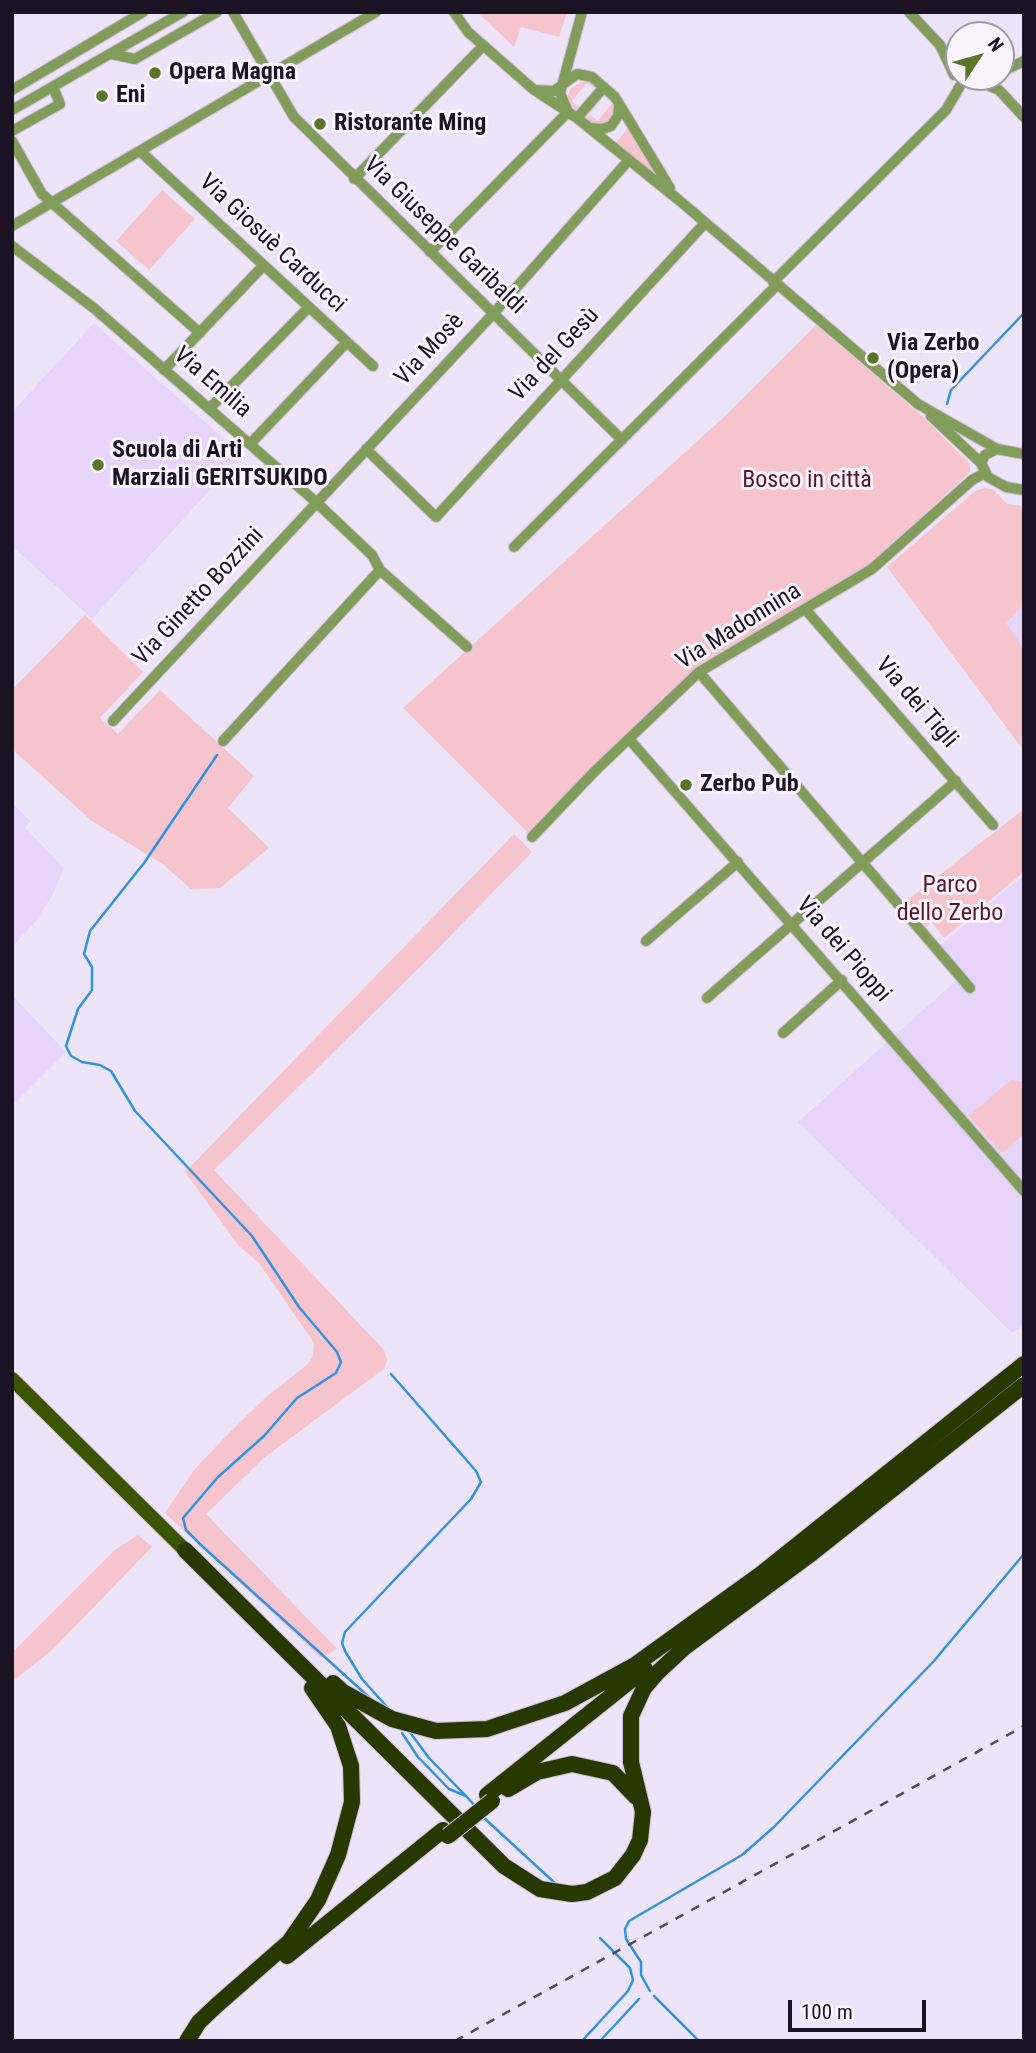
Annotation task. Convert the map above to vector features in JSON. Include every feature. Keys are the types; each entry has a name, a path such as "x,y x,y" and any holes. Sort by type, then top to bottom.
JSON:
{"highway":[{"path":"185,1550 496,1858 522,1880 556,1893 587,1892 615,1878 633,1855 640,1840 643,1811 631,1762 631,1716 637,1701 670,1659 1024,1364"},
{"path":"190,2041 253,1983 414,1853 490,1798 699,1628 1024,1385"},
{"path":"213,1577 267,1619 343,1692 392,1719 436,1731 502,1725 565,1703 635,1665 765,1579"},
{"path":"190,2041 199,2022 275,1956 304,1923 338,1855 352,1802 351,1766 346,1744 328,1707 242,1617 213,1577"},
{"path":"490,1798 537,1772 580,1765 601,1768 622,1780 631,1788 643,1811"}],"main road":[{"path":"12,1378 185,1550"}],"street":[{"path":"12,90 143,12"},
{"path":"12,110 183,12"},
{"path":"111,54 135,59 217,12"},
{"name":"Via Giuseppe Garibaldi","path":"233,12 294,117 622,440"},
{"path":"12,226 376,12"},
{"path":"454,12 483,46 533,89 573,115 680,201 918,404 1002,485 1024,490"},
{"path":"573,115 560,95 582,12"},
{"path":"909,12 945,53"},
{"path":"573,42 577,60 618,103 664,181 680,201"},
{"path":"354,179 483,46"},
{"path":"533,89 552,92 577,74 592,77"},
{"path":"12,131 60,104 53,87"},
{"path":"430,252 604,87"},
{"path":"514,547 946,110 957,91"},
{"path":"1000,91 1024,117"},
{"path":"590,128 602,130 613,124 619,113 618,103"},
{"path":"12,141 42,194 200,332"},
{"name":"Via Giosuè Carducci","path":"141,152 373,366"},
{"name":"Via Mosè","path":"316,502 493,314 628,161"},
{"name":"Via del Gesù","path":"366,449 436,517 705,223"},
{"name":"Via Emilia","path":"12,246 95,309 316,502 372,555 380,570 467,648"},
{"path":"164,370 264,265"},
{"path":"209,409 309,307"},
{"path":"250,444 347,342"},
{"path":"918,404 998,449 1021,451"},
{"name":"Via Madonnina","path":"532,837 699,672 872,569 972,480 983,468 985,455 998,449"},
{"name":"Via Ginetto Bozzini","path":"113,722 316,502"},
{"path":"223,741 380,570"},
{"name":"Via dei Tigli","path":"806,610 993,825"},
{"path":"699,672 970,988"},
{"name":"Via dei Pioppi","path":"629,739 1024,1191"},
{"path":"707,998 956,781"},
{"path":"646,941 738,862"},
{"path":"782,1033 842,981"}],"shaded area":[{"path":"94,323 242,455 92,619 12,546 12,412"},
{"path":"1024,604 1024,650 1005,623"},
{"path":"12,803 30,821 25,828 64,868 52,896 36,921 12,947"},
{"path":"1024,875 1024,1325 1012,1333 798,1122 960,977 936,949"},
{"path":"12,995 66,1052 12,1106"}],"green space":[{"path":"477,12 567,12 559,37 521,27 514,47"},
{"path":"586,80 598,86 596,89 587,83 572,101 579,108 575,110 567,97 571,88"},
{"path":"607,92 614,99 615,113 606,124 593,125 587,118 590,115 598,121 612,103 604,96"},
{"path":"629,127 655,172 656,176 615,144"},
{"path":"162,190 195,219 149,270 116,241"},
{"name":"Bosco in città","path":"816,325 920,414 970,464 970,472 871,564 700,664 528,833 403,708 724,417"},
{"path":"993,489 1007,504 1024,506 1024,604 1006,623 1024,649 1024,751 887,567 975,491"},
{"path":"85,615 143,672 100,718 118,734 160,690 254,776 228,808 269,848 220,888 191,889 164,865 92,821 12,749 12,690"},
{"name":"Parco dello Zerbo","path":"1024,809 1024,872 944,938 932,922 926,927 905,902"},
{"path":"514,834 532,852 419,968 214,1170 384,1350 387,1360 384,1369 265,1457 206,1514 337,1649 321,1658 165,1513 194,1470 230,1432 265,1398 308,1364 313,1356 314,1343 259,1263 238,1245 185,1172"},
{"path":"1011,1080 1024,1082 1024,1134 1002,1153 969,1116"},
{"path":"138,1535 152,1547 52,1650 12,1682 12,1653 115,1550"}],"waterway":[{"path":"947,404 951,390 1024,313"},
{"path":"217,755 144,863 90,931 84,954 92,967 92,990 78,1009 66,1046 71,1056 111,1071 135,1111 252,1236 299,1307 337,1352 341,1362 336,1373 297,1398 264,1436 218,1477 183,1518 186,1530 202,1546 370,1698"},
{"path":"388,1708 362,1679 345,1651 342,1643 345,1632 471,1499 481,1482 476,1471 391,1374"},
{"path":"650,1991 641,1975 641,1962 626,1939 625,1929 629,1921 742,1855 774,1827 933,1662 1024,1554"},
{"path":"409,1731 429,1758 466,1796"},
{"path":"402,1733 418,1757 449,1789 466,1796 475,1806"},
{"path":"483,1817 557,1885"},
{"path":"582,2041 628,1991 633,1980 630,1968 600,1938"},
{"path":"654,1996 699,2041"},
{"path":"600,2041 639,1999"}],"railway":[{"path":"455,2041 1024,1726"}],"place":[{"name":"Opera Magna","path":"155,73"},
{"name":"Eni","path":"102,96"},
{"name":"Ristorante Ming","path":"320,124"},
{"name":"Via Zerbo (Opera)","path":"873,358"},
{"name":"Scuola di Arti Marziali GERITSUKIDO","path":"98,465"},
{"name":"Zerbo Pub","path":"686,785"}]}
